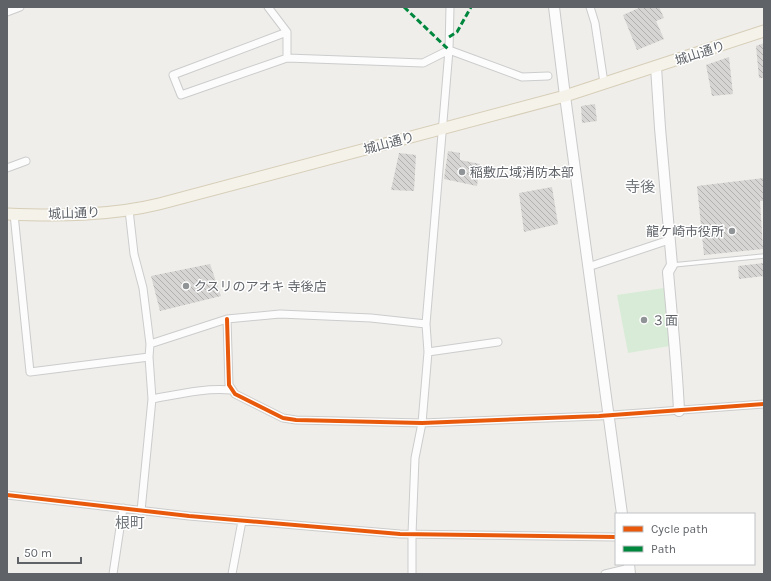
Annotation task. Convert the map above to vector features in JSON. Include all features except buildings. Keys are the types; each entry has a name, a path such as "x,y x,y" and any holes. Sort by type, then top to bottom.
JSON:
{"main road":[{"name":"城山通り","path":"11,214 77,214 128,210 159,204 565,96 764,32"}],"street":[{"path":"7,12 20,7"},
{"path":"268,7 287,32 287,58"},
{"path":"412,574 415,458 422,423 428,352 426,324 449,50 450,7"},
{"path":"554,7 622,513"},
{"path":"590,7 595,23 604,83"},
{"path":"287,32 173,75 181,95 287,58 423,63 449,50 522,77 548,76"},
{"path":"656,67 672,265 668,272 680,411"},
{"path":"7,168 26,162"},
{"path":"128,210 134,254 143,288 150,344 149,357 152,399 141,511"},
{"path":"11,214 30,372 149,357"},
{"path":"588,267 670,240"},
{"path":"150,344 227,319 280,314 371,318 426,324"},
{"path":"227,319 229,385 231,390 235,394 283,418 296,420 422,423 609,415 764,404"},
{"path":"428,352 498,342"},
{"path":"152,399 202,390 231,390"},
{"path":"7,495 242,521 412,534 615,537"},
{"path":"113,574 123,508"},
{"path":"232,574 242,521"},
{"path":"604,574 630,569"}],"lane":[{"path":"672,265 764,256"}],"green space":[{"name":"３面","path":"664,288 670,346 628,353 617,295"}],"marked path":[{"path":"404,7 449,50"},
{"path":"449,37 457,32 471,7"}],"cycle path":[{"path":"227,319 229,385 235,394 283,418 296,420 422,423 599,416 764,404"},
{"path":"7,495 189,516 400,534 615,537"}],"place":[{"name":"稲敷広域消防本部","path":"462,172"},
{"name":"龍ケ崎市役所","path":"732,231"},
{"name":"クスリのアオキ 寺後店","path":"186,286"},
{"name":"３面","path":"644,320"}],"district":[{"name":"寺後","path":"640,187"},
{"name":"根町","path":"130,523"}]}
